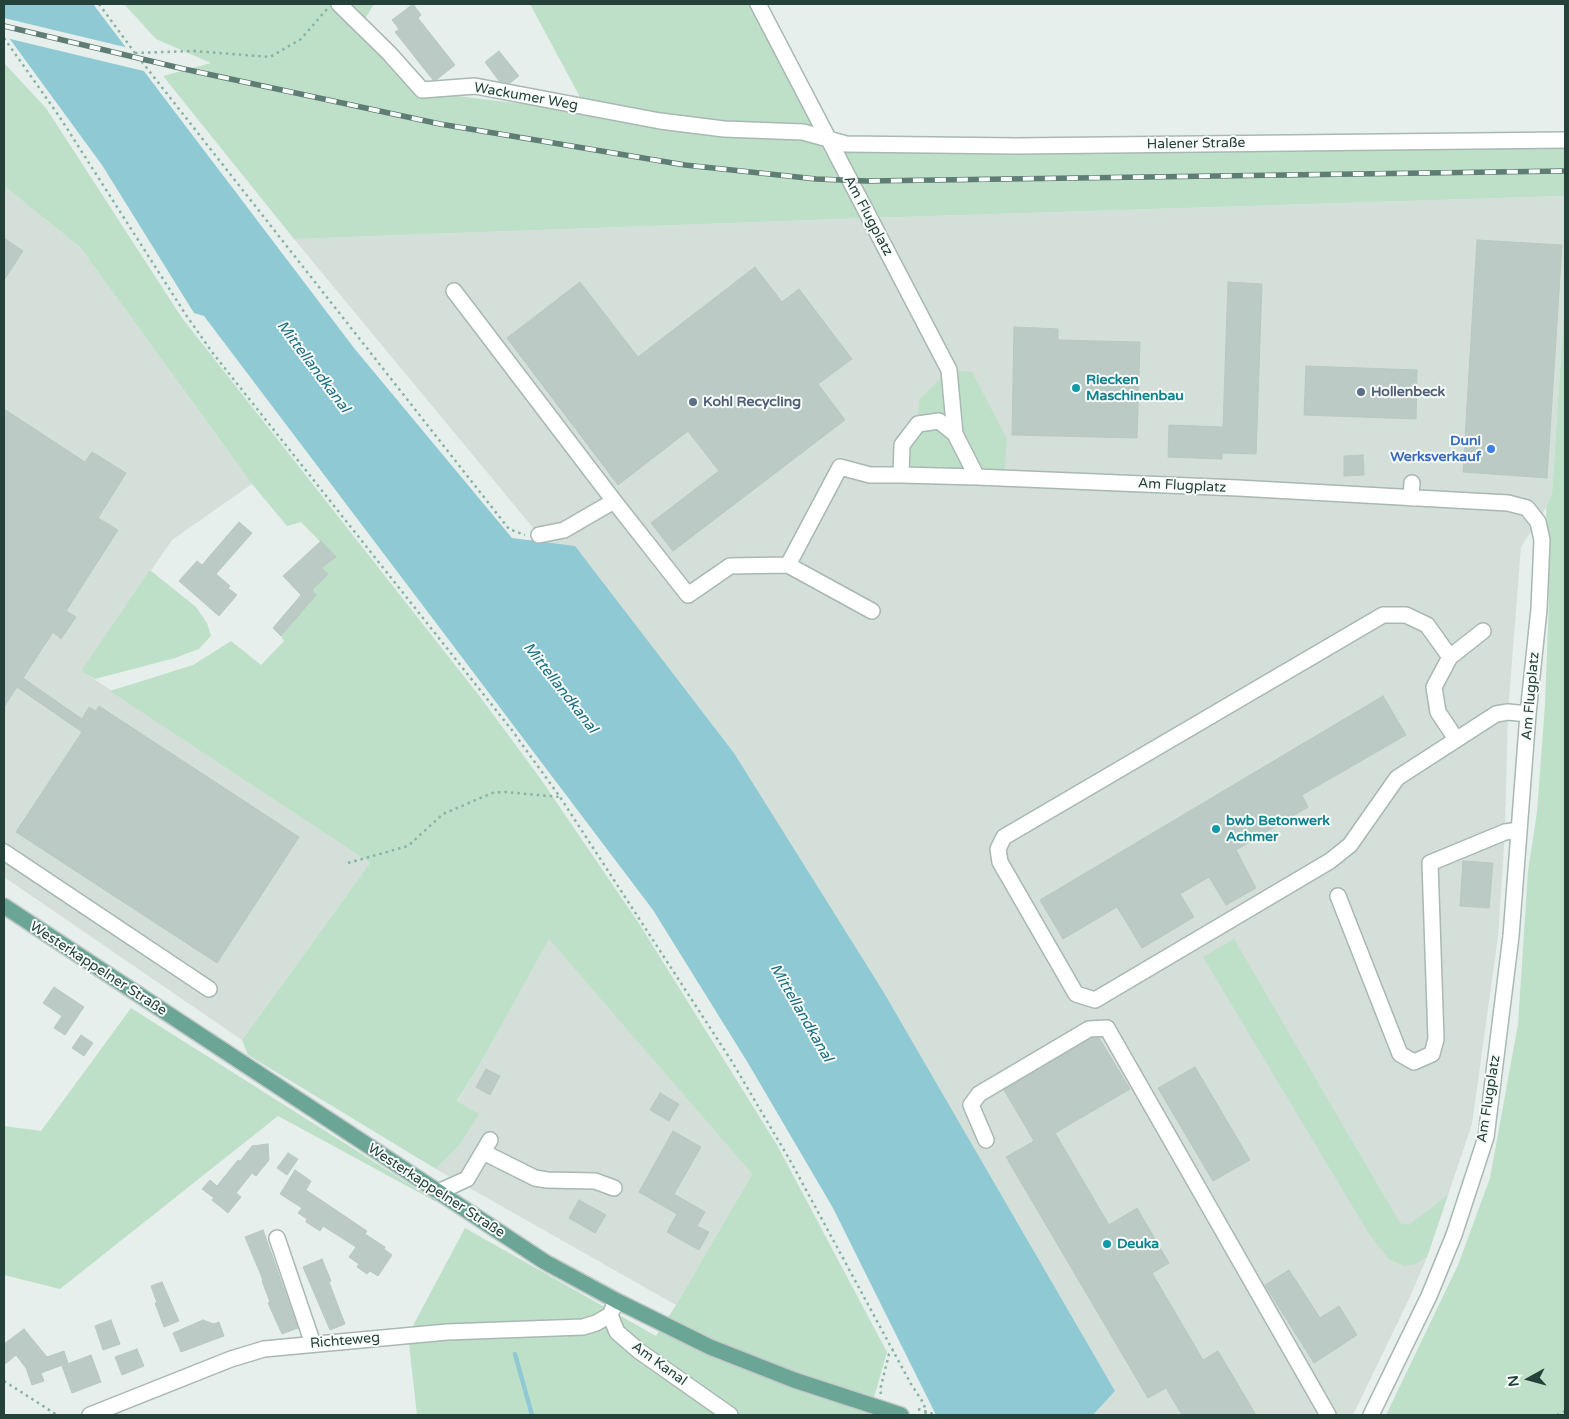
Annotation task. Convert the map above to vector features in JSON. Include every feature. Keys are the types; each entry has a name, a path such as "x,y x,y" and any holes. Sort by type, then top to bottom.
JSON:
{"main road":[{"name":"Westerkappelner Straße","path":"4,906 545,1262 617,1301 710,1347 794,1380 901,1415"}],"street":[{"name":"Wackumer Weg","path":"339,4 389,53 422,90 475,86 660,121"},
{"path":"758,4 828,137"},
{"name":"Halener Straße","path":"660,121 724,129 803,132 828,137 846,144 1017,146 1565,140"},
{"name":"Am Flugplatz","path":"828,137 949,370 955,434 977,477"},
{"path":"454,291 614,501 688,594 730,566 788,565 872,611"},
{"path":"902,475 902,445 918,424 939,422 955,434"},
{"name":"Am Flugplatz","path":"788,565 840,467 870,475 1411,490 1508,503 1527,508 1538,522 1542,540 1539,609 1528,714 1511,936 1486,1137 1454,1235 1429,1296 1371,1415"},
{"path":"539,535 564,530 614,501"},
{"path":"1450,657 1427,625 1406,614 1383,615 1004,836 998,849 1000,862 1076,994 1095,1000 1330,861 1350,845 1398,778 1496,714 1508,712 1528,714"},
{"path":"1456,739 1438,712 1434,686 1450,657 1483,631"},
{"path":"1338,896 1400,1054 1414,1062 1432,1054 1436,1039 1430,863 1505,832 1519,830"},
{"path":"4,852 209,989"},
{"path":"986,1140 971,1105 979,1094 1089,1029 1107,1028 1328,1415"},
{"path":"438,1192 467,1179 486,1146 535,1178 595,1181 614,1188"},
{"path":"276,1238 313,1344"},
{"path":"610,1315 617,1301"},
{"name":"Richteweg","path":"90,1415 232,1359 264,1349 447,1332 584,1327 596,1324 610,1315"},
{"name":"Am Kanal","path":"610,1315 617,1332 639,1351 730,1415"}],"path":[{"path":"99,4 135,53 509,529 526,536 539,535"},
{"path":"135,53 194,51 270,57 301,39 331,4"},
{"path":"4,38 59,116 186,316 212,352 505,721 560,797 731,1060 792,1162 911,1384 924,1404 926,1415"},
{"path":"348,862 408,846 443,814 492,793 505,792 560,797"},
{"path":"882,1397 880,1390 889,1354 893,1350"},
{"path":"4,1381 57,1415"},
{"path":"918,1409 937,1415"},
{"path":"1557,1415 1565,1411"}],"shaded area":[{"path":"4,186 80,247 252,484 172,540 82,671 370,863 242,1040 4,877"},
{"path":"1565,196 1565,292 1552,493 1546,508 1521,547 1508,712 1505,832 1498,937 1472,1124 1427,1257 1409,1299 1353,1415 1096,1415 1094,1414 1115,1391 883,991 734,753 575,547 547,544 294,239 870,218"},
{"path":"549,938 752,1174 676,1305 436,1169 458,1147 477,1113 457,1102"}],"green space":[{"path":"124,4 374,4 362,24 425,92 588,112 530,4 758,4 827,137 846,143 1565,140 1565,196 870,218 294,239 163,76 211,63 156,39"},
{"path":"4,63 46,108 182,318 481,698 540,778 640,925 777,1145 887,1352 869,1415 417,1415 408,1335 465,1228 656,1336 752,1174 549,939 480,1064 457,1101 479,1114 458,1147 436,1169 248,1055 242,1040 370,863 110,691 193,665 231,641 261,665 284,641 281,636 316,595 312,590 328,574 321,568 335,557 301,522 287,526 252,484 80,247 4,186"},
{"path":"1565,292 1565,1415 1386,1415 1458,1265 1490,1178 1518,1024 1528,871 1537,812 1545,704 1549,601 1546,508 1552,493"},
{"path":"949,370 972,372 1007,439 1004,478 901,475 902,445 918,424 919,400"},
{"path":"150,570 196,607 207,623 211,636 199,649 175,658 95,679 81,671"},
{"path":"1234,939 1400,1223 1409,1225 1448,1195 1427,1257 1416,1264 1404,1266 1389,1259 1369,1234 1203,957"},
{"path":"131,1008 444,1206 278,1116 60,1289 4,1275 4,1126 41,1131"}],"water":[{"name":"Mittellandkanal","path":"4,4 93,4 354,348 512,538 575,546 734,753 883,991 1115,1391 1093,1415 936,1415 833,1208 748,1063 653,910 204,316 194,313 102,165 4,31"}],"pier":[{"path":"4,18 129,48 148,72 6,38 4,35"}],"building":[{"path":"413,4 421,15 418,18 455,65 436,80 433,80 395,32 399,29 392,20"},
{"path":"499,51 519,76 510,83 499,81 485,62"},
{"path":"4,238 23,251 4,280"},
{"path":"1477,240 1562,245 1547,478 1463,472"},
{"name":"Kohl Recycling","path":"755,267 782,302 799,289 852,359 818,384 845,420 673,551 651,523 719,471 688,431 618,485 507,338 580,282 638,357"},
{"path":"1228,282 1262,284 1256,454 1222,453 1222,459 1168,457 1169,425 1223,427"},
{"name":"Riecken Maschinenbau","path":"1014,327 1058,329 1058,340 1140,342 1137,438 1012,435"},
{"name":"Hollenbeck","path":"1306,366 1417,370 1416,419 1304,415"},
{"path":"4,409 85,462 92,452 126,473 98,518 118,530 66,611 76,617 61,639 53,632 23,678 82,719 89,707 96,711 99,706 299,837 217,963 16,832 82,732 17,687 4,707"},
{"path":"1363,455 1364,475 1344,476 1344,456"},
{"path":"239,522 252,533 216,574 237,595 219,616 179,581 197,561 202,565"},
{"path":"321,541 336,557 321,568 328,574 312,590 316,595 281,636 273,628 301,595 283,576"},
{"name":"bwb Betonwerk Achmer","path":"1383,696 1406,735 1302,795 1308,807 1236,850 1256,888 1226,905 1209,877 1180,894 1194,917 1142,948 1117,907 1063,939 1040,900"},
{"path":"1463,861 1493,863 1489,908 1460,906"},
{"path":"54,987 84,1007 65,1035 54,1028 62,1016 43,1003"},
{"path":"81,1035 93,1043 84,1056 72,1048"},
{"name":"Deuka","path":"1092,1038 1099,1038 1130,1089 1055,1133 1109,1225 1137,1208 1169,1263 1152,1273 1203,1360 1218,1351 1256,1415 1182,1415 1166,1388 1148,1398 1006,1157 1034,1141 1004,1090"},
{"path":"1195,1067 1250,1160 1213,1181 1158,1088"},
{"path":"486,1069 500,1076 490,1095 476,1087"},
{"path":"660,1093 679,1104 669,1121 650,1110"},
{"path":"673,1131 701,1147 674,1194 705,1212 697,1226 709,1232 699,1250 667,1232 677,1214 639,1192"},
{"path":"268,1144 269,1160 256,1176 252,1173 236,1193 241,1197 228,1213 212,1200 214,1198 202,1189 210,1180 217,1186 252,1146"},
{"path":"288,1153 298,1159 287,1175 277,1168"},
{"path":"295,1170 311,1181 306,1190 367,1231 365,1234 385,1247 384,1249 392,1255 378,1276 370,1271 367,1274 357,1267 359,1264 349,1257 356,1247 323,1226 320,1231 306,1222 307,1219 298,1213 302,1208 280,1194"},
{"path":"579,1200 606,1215 595,1233 569,1218"},
{"path":"263,1230 298,1328 282,1334 268,1303 270,1302 263,1280 245,1237"},
{"path":"322,1259 345,1324 330,1330 303,1267"},
{"path":"1289,1270 1320,1318 1339,1306 1357,1335 1314,1363 1265,1285"},
{"path":"162,1282 179,1321 164,1327 151,1286"},
{"path":"111,1320 120,1344 103,1350 95,1326"},
{"path":"203,1320 214,1324 219,1322 224,1336 181,1352 173,1333"},
{"path":"24,1329 47,1357 64,1351 68,1363 41,1373 44,1381 32,1385 26,1368 16,1355 4,1365 4,1344"},
{"path":"137,1349 144,1366 122,1375 115,1357"},
{"path":"91,1355 101,1382 72,1393 62,1366"}],"waterway":[{"path":"515,1354 532,1415"}],"railway":[{"path":"4,26 184,69 440,124 685,165 816,179 867,181 1565,171"}],"place":[{"name":"Riecken Maschinenbau","path":"1076,388"},
{"name":"Hollenbeck","path":"1361,392"},
{"name":"Kohl Recycling","path":"693,402"},
{"name":"Duni Werksverkauf","path":"1491,449"},
{"name":"bwb Betonwerk Achmer","path":"1216,829"},
{"name":"Deuka","path":"1107,1244"}]}
